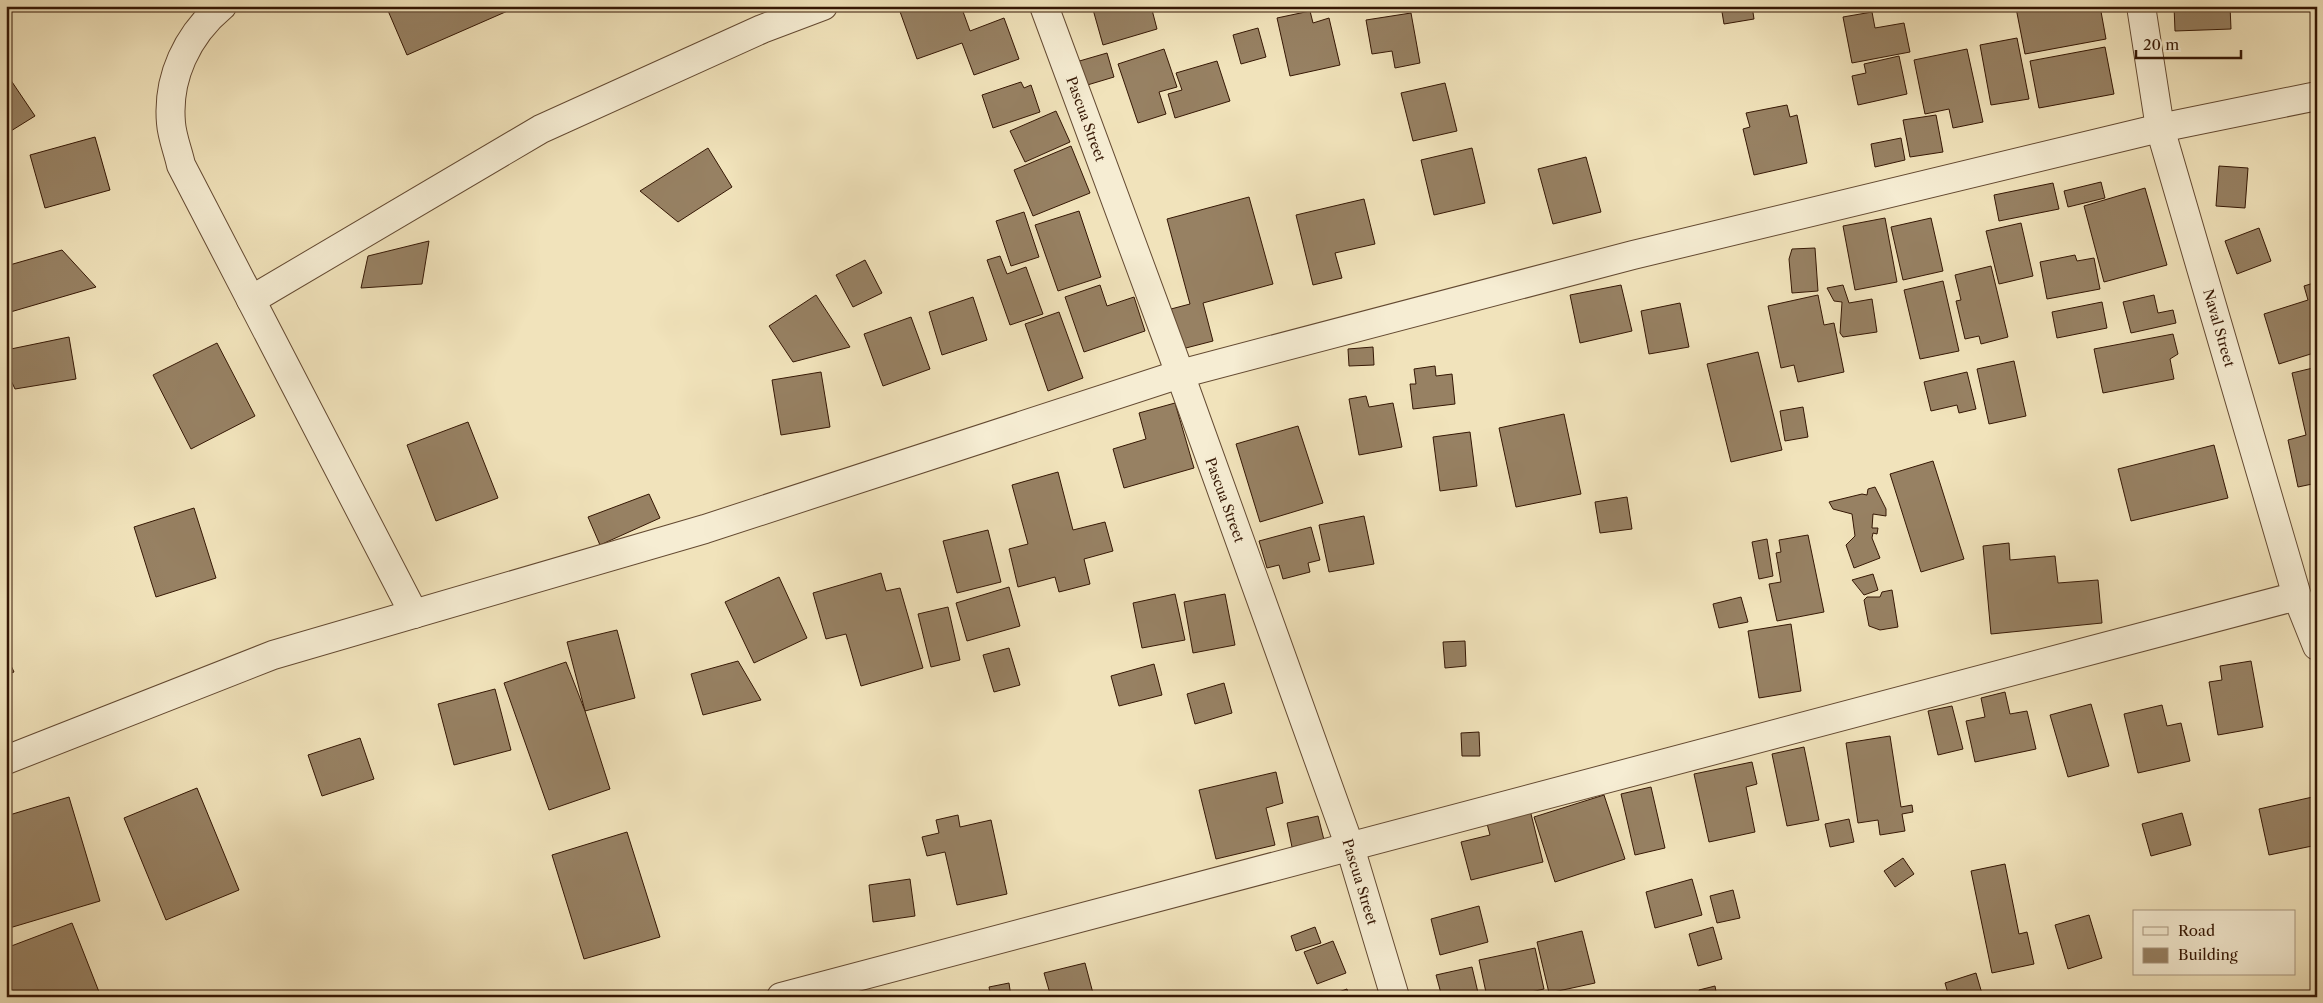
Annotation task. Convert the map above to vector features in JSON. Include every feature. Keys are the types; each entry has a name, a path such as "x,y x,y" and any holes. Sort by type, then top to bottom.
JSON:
{"street":[{"path":"222,6 187,46 172,84 171,123 181,164 414,614"},
{"path":"251,300 541,129 762,29 823,6"},
{"name":"Pascua Street","path":"1044,6 1180,374 1350,847 1395,997"},
{"name":"Naval Street","path":"2141,6 2160,128 2297,596 2317,646"},
{"path":"6,760 273,655 705,529 1180,374 1632,255 2160,128 2317,96"},
{"path":"781,997 2297,596"}],"building":[{"path":"386,6 519,6 407,55"},
{"path":"898,6 961,6 970,31 1004,18 1019,59 974,75 962,43 917,59"},
{"path":"1092,6 1151,6 1157,29 1103,45"},
{"path":"1331,6 1362,6 1332,11"},
{"path":"1721,6 1752,6 1754,19 1724,24"},
{"path":"2025,6 2081,6 2081,9 2100,6 2106,39 2025,54 2016,8"},
{"path":"2174,6 2230,6 2231,29 2175,31"},
{"path":"1310,11 1313,23 1329,18 1340,65 1290,76 1277,18"},
{"path":"1872,12 1875,28 1904,23 1910,52 1852,63 1843,17"},
{"path":"1411,13 1420,63 1395,68 1392,51 1372,54 1366,20"},
{"path":"1258,28 1266,57 1241,64 1233,35"},
{"path":"2017,38 2029,99 1991,105 1980,45"},
{"path":"2105,47 2114,94 2039,108 2030,61"},
{"path":"1164,49 1177,87 1159,92 1166,114 1138,123 1118,64"},
{"path":"1967,49 1983,122 1953,128 1949,109 1925,114 1914,60"},
{"path":"1107,53 1114,77 1084,86 1076,62"},
{"path":"1899,56 1907,94 1858,105 1852,76 1866,73 1864,64"},
{"path":"1217,61 1230,101 1175,118 1168,94 1182,90 1176,73"},
{"path":"6,73 35,116 6,134"},
{"path":"1021,82 1024,88 1031,85 1040,112 993,128 982,95"},
{"path":"1445,83 1457,131 1413,141 1401,93"},
{"path":"1787,105 1790,117 1797,115 1807,163 1754,175 1743,129 1750,127 1746,113"},
{"path":"1056,111 1070,142 1025,162 1010,131"},
{"path":"1936,115 1943,152 1910,157 1903,120"},
{"path":"95,137 110,190 45,208 30,155"},
{"path":"1901,138 1905,160 1875,167 1871,144"},
{"path":"1071,146 1090,193 1033,216 1014,170"},
{"path":"708,148 732,187 678,222 640,191"},
{"path":"1472,148 1485,203 1434,215 1421,160"},
{"path":"1586,157 1601,212 1553,224 1538,169"},
{"path":"2219,166 2248,168 2245,208 2216,206"},
{"path":"2101,182 2105,198 2068,207 2064,191"},
{"path":"2053,183 2059,209 1999,221 1994,195"},
{"path":"2145,188 2167,265 2104,282 2084,206"},
{"path":"1249,197 1273,284 1203,303 1213,341 1182,349 1171,309 1190,304 1167,219"},
{"path":"1364,199 1375,244 1335,253 1342,278 1313,285 1296,215"},
{"path":"1079,211 1101,277 1058,291 1035,225"},
{"path":"1024,212 1039,257 1011,266 996,221"},
{"path":"1885,218 1897,282 1855,290 1843,226"},
{"path":"1931,218 1943,271 1903,280 1891,227"},
{"path":"2021,223 2033,276 1999,284 1986,231"},
{"path":"2259,228 2271,261 2237,274 2225,241"},
{"path":"429,241 422,284 361,288 368,256"},
{"path":"1815,248 1818,291 1792,293 1789,259 1792,249"},
{"path":"62,250 96,287 7,313 6,266"},
{"path":"2075,255 2077,261 2094,258 2100,289 2047,299 2040,262"},
{"path":"1000,256 1007,274 1026,267 1043,314 1010,325 987,260"},
{"path":"865,260 882,293 853,307 836,275"},
{"path":"1991,266 2008,337 1981,344 1979,336 1965,339 1956,301 1961,300 1955,275"},
{"path":"1943,281 1959,351 1920,359 1904,290"},
{"path":"2317,282 2317,352 2279,364 2264,314 2308,300 2304,286"},
{"path":"1100,285 1107,306 1134,297 1145,331 1084,352 1065,297"},
{"path":"1621,285 1632,331 1580,343 1570,295"},
{"path":"1843,285 1849,303 1872,299 1877,332 1843,337 1840,333 1842,302 1834,301 1827,288"},
{"path":"816,295 850,347 793,362 769,326"},
{"path":"1818,295 1824,325 1834,323 1844,372 1798,382 1794,365 1781,368 1768,306"},
{"path":"2154,295 2158,313 2173,310 2176,323 2131,333 2123,302"},
{"path":"973,297 987,340 942,355 929,312"},
{"path":"2102,302 2107,328 2057,338 2052,312"},
{"path":"1680,303 1689,347 1649,354 1641,311"},
{"path":"1059,312 1083,378 1048,391 1025,324"},
{"path":"911,317 930,369 883,386 864,334"},
{"path":"2173,334 2178,354 2170,359 2174,379 2103,393 2094,349"},
{"path":"69,337 76,379 15,389 6,370 6,350"},
{"path":"217,343 255,416 191,449 153,375"},
{"path":"1373,347 1374,365 1349,366 1348,349"},
{"path":"1758,352 1782,450 1731,462 1707,364"},
{"path":"2014,361 2026,416 1989,424 1977,369"},
{"path":"1435,366 1436,376 1452,374 1455,404 1413,409 1410,384 1416,384 1414,369"},
{"path":"2317,367 2317,483 2298,487 2288,440 2306,435 2292,373"},
{"path":"821,372 830,427 781,435 772,380"},
{"path":"1967,372 1976,409 1959,413 1957,405 1931,411 1924,382"},
{"path":"1366,396 1369,407 1393,403 1402,447 1359,455 1349,399"},
{"path":"1175,403 1194,468 1124,488 1113,449 1146,439 1139,413"},
{"path":"1803,407 1808,437 1785,441 1780,411"},
{"path":"1564,414 1581,494 1516,507 1499,428"},
{"path":"468,422 498,498 436,521 407,445"},
{"path":"1298,426 1323,503 1260,522 1236,444"},
{"path":"1470,432 1477,486 1440,491 1433,437"},
{"path":"2214,445 2228,498 2131,521 2118,469"},
{"path":"1933,461 1964,559 1921,572 1890,474"},
{"path":"1058,472 1073,530 1105,522 1113,551 1084,559 1090,584 1059,592 1055,577 1018,587 1009,549 1028,544 1012,485"},
{"path":"1875,487 1886,509 1886,516 1873,514 1872,528 1878,528 1877,534 1873,533 1872,538 1880,558 1854,568 1846,545 1855,536 1852,514 1833,509 1829,502 1862,494 1867,495 1868,489"},
{"path":"649,494 660,518 600,545 588,517"},
{"path":"1627,497 1632,529 1600,533 1595,502"},
{"path":"194,508 216,578 156,597 134,527"},
{"path":"1364,516 1374,564 1329,572 1319,525"},
{"path":"1311,527 1320,560 1308,563 1310,572 1283,579 1279,565 1267,568 1259,541"},
{"path":"988,530 1001,582 957,593 943,541"},
{"path":"1808,535 1824,612 1777,621 1769,584 1781,582 1776,553 1781,552 1779,540"},
{"path":"1767,539 1773,576 1759,579 1752,542"},
{"path":"2009,543 2010,560 2055,556 2058,583 2098,580 2102,623 1991,634 1983,546"},
{"path":"881,573 886,591 900,588 923,668 861,686 846,634 826,639 813,593"},
{"path":"1873,574 1878,590 1864,595 1852,580"},
{"path":"779,577 807,638 754,663 725,602"},
{"path":"1009,587 1020,626 967,641 956,603"},
{"path":"1892,590 1898,627 1880,630 1869,626 1864,600 1867,597 1880,597 1882,592"},
{"path":"1175,594 1185,640 1142,648 1133,603"},
{"path":"1225,594 1235,645 1193,653 1184,602"},
{"path":"1741,597 1748,622 1719,628 1713,604"},
{"path":"948,607 960,660 931,667 918,614"},
{"path":"1791,624 1801,691 1759,698 1748,631"},
{"path":"617,630 635,698 585,711 567,642"},
{"path":"1465,641 1466,666 1445,668 1443,642"},
{"path":"1009,648 1020,685 994,692 983,655"},
{"path":"6,655 14,672 6,675"},
{"path":"738,661 761,700 703,715 691,674"},
{"path":"2251,661 2263,727 2218,735 2209,682 2222,680 2220,666"},
{"path":"566,662 585,711 610,789 549,810 504,683"},
{"path":"1154,664 1162,695 1119,706 1111,676"},
{"path":"1224,683 1232,713 1195,724 1187,694"},
{"path":"495,689 511,750 454,765 438,704"},
{"path":"2005,692 2010,714 2027,711 2036,749 1975,762 1966,721 1985,717 1981,698"},
{"path":"2091,704 2109,766 2068,777 2050,715"},
{"path":"2162,705 2167,726 2181,723 2190,761 2138,773 2124,714"},
{"path":"1952,706 1963,749 1938,755 1928,711"},
{"path":"1479,732 1480,756 1462,756 1461,733"},
{"path":"1890,736 1901,807 1912,805 1913,812 1902,814 1905,831 1880,835 1878,820 1858,823 1846,743"},
{"path":"360,738 374,779 322,796 308,755"},
{"path":"1804,747 1819,820 1787,826 1772,754"},
{"path":"1752,762 1757,784 1746,787 1755,832 1709,842 1694,774"},
{"path":"1276,772 1283,803 1266,808 1275,845 1216,859 1199,790"},
{"path":"1651,787 1665,848 1635,855 1621,794"},
{"path":"197,788 239,890 166,920 124,818"},
{"path":"1604,795 1625,859 1555,882 1534,817"},
{"path":"2317,796 2317,845 2269,855 2259,809"},
{"path":"69,797 100,901 6,929 6,816"},
{"path":"1529,806 1543,862 1471,880 1461,842 1490,835 1485,816"},
{"path":"2182,813 2191,845 2151,856 2142,824"},
{"path":"958,815 960,827 991,820 1007,894 957,905 945,852 927,856 922,837 939,833 936,820"},
{"path":"1318,816 1324,840 1292,847 1287,823"},
{"path":"1849,819 1854,842 1830,847 1825,824"},
{"path":"627,832 660,937 584,959 552,855"},
{"path":"1903,858 1914,874 1895,887 1884,871"},
{"path":"2005,864 2019,934 2027,932 2034,964 1992,973 1971,871"},
{"path":"910,879 915,916 873,922 869,885"},
{"path":"1692,879 1702,915 1655,928 1646,892"},
{"path":"1733,890 1740,918 1717,923 1710,896"},
{"path":"1479,906 1488,942 1440,955 1431,919"},
{"path":"2089,915 2102,958 2068,969 2055,925"},
{"path":"72,923 101,997 12,997 6,982 6,948"},
{"path":"1315,927 1321,943 1296,951 1291,936"},
{"path":"1713,927 1722,959 1698,966 1689,934"},
{"path":"1582,931 1595,983 1549,993 1537,942"},
{"path":"1333,941 1346,973 1317,984 1304,952"},
{"path":"1535,948 1544,989 1510,997 1487,997 1479,960"},
{"path":"1085,963 1094,997 1051,997 1044,973"},
{"path":"1472,967 1479,997 1442,997 1436,975"},
{"path":"1976,973 1983,997 1949,997 1945,983"},
{"path":"1009,983 1011,997 991,997 989,987"},
{"path":"1715,986 1717,997 1700,997 1699,990"},
{"path":"1347,989 1349,997 1325,997"}]}
